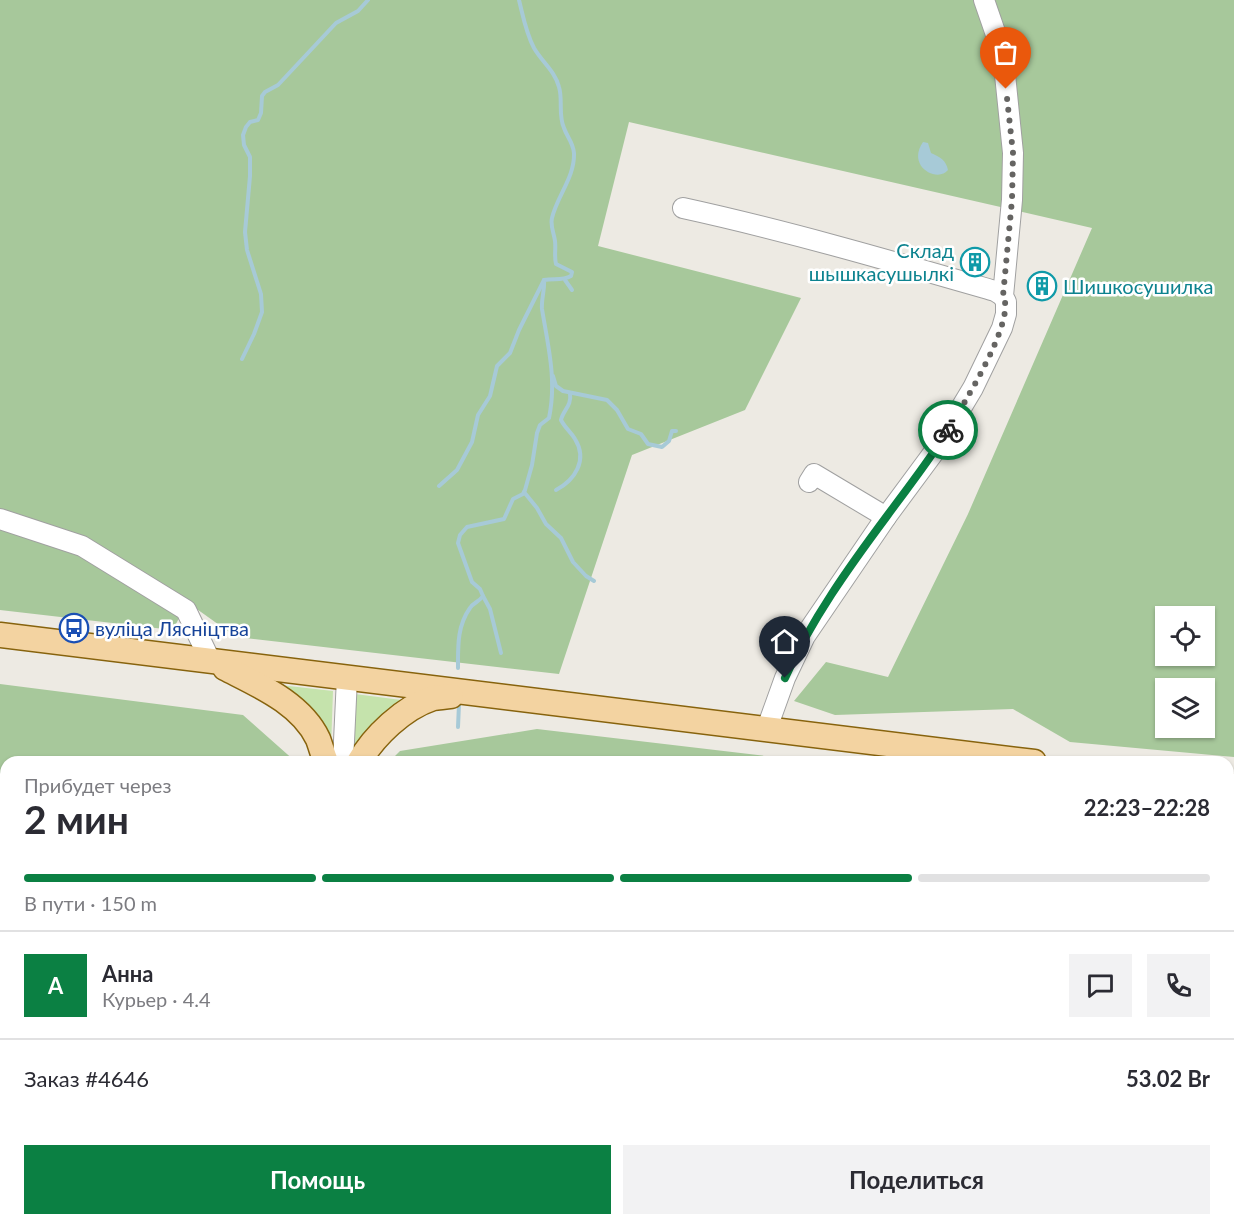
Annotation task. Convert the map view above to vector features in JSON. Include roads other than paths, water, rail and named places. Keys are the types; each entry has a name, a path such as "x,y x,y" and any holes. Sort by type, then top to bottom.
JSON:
{"main road":[{"path":"0,634 987,756"},
{"path":"210,660 290,705 318,738 324,756"},
{"path":"362,756 386,728 413,708 433,698 471,693"}],"street":[{"path":"984,0 1003,55 1013,153 1012,200 1003,296"},
{"path":"683,208 858,251 995,291 1003,296 1006,302 1002,328 973,388 937,448 886,516 817,617 798,649 767,728"},
{"path":"809,482 814,474 886,516"},
{"path":"0,519 82,546 186,610 210,660"},
{"path":"343,756 347,678"}],"water":[{"path":"923,142 928,143 931,153 946,164 948,170 943,174 931,173 921,165 918,159"}],"waterway":[{"path":"242,359 262,312 261,294 247,250 245,232 250,157 244,145 243,135 250,122 258,120 261,113 262,96 265,92 278,85 336,23 358,11 368,0"},
{"path":"458,668 459,637 463,622 472,606 483,596 480,589 472,582 458,543 460,535 467,527 504,519 513,499 523,494 525,490 537,433 540,425 549,418 551,404 551,363 542,309 544,280 568,278 572,272 556,264 552,221 554,210 572,170 574,153 562,123 557,81 531,42 519,0"},
{"path":"439,486 457,470 472,442 478,415 490,396 497,366 510,353 544,280"},
{"path":"565,280 572,290"},
{"path":"553,376 556,386 563,391 607,400 617,410 628,429 641,434 648,444 662,447 669,441 672,431 676,431"},
{"path":"556,490 569,481 580,462 579,447 561,420 569,405 570,393"},
{"path":"524,492 546,524 561,538 573,562 594,581"},
{"path":"483,596 490,609 501,653"},
{"path":"458,727 459,704"}],"place":[{"name":"Склад шышкасушылкі","path":"975,262"},
{"name":"Шишкосушилка","path":"1042,286"},
{"name":"вуліца Лясніцтва","path":"74,628"}]}
